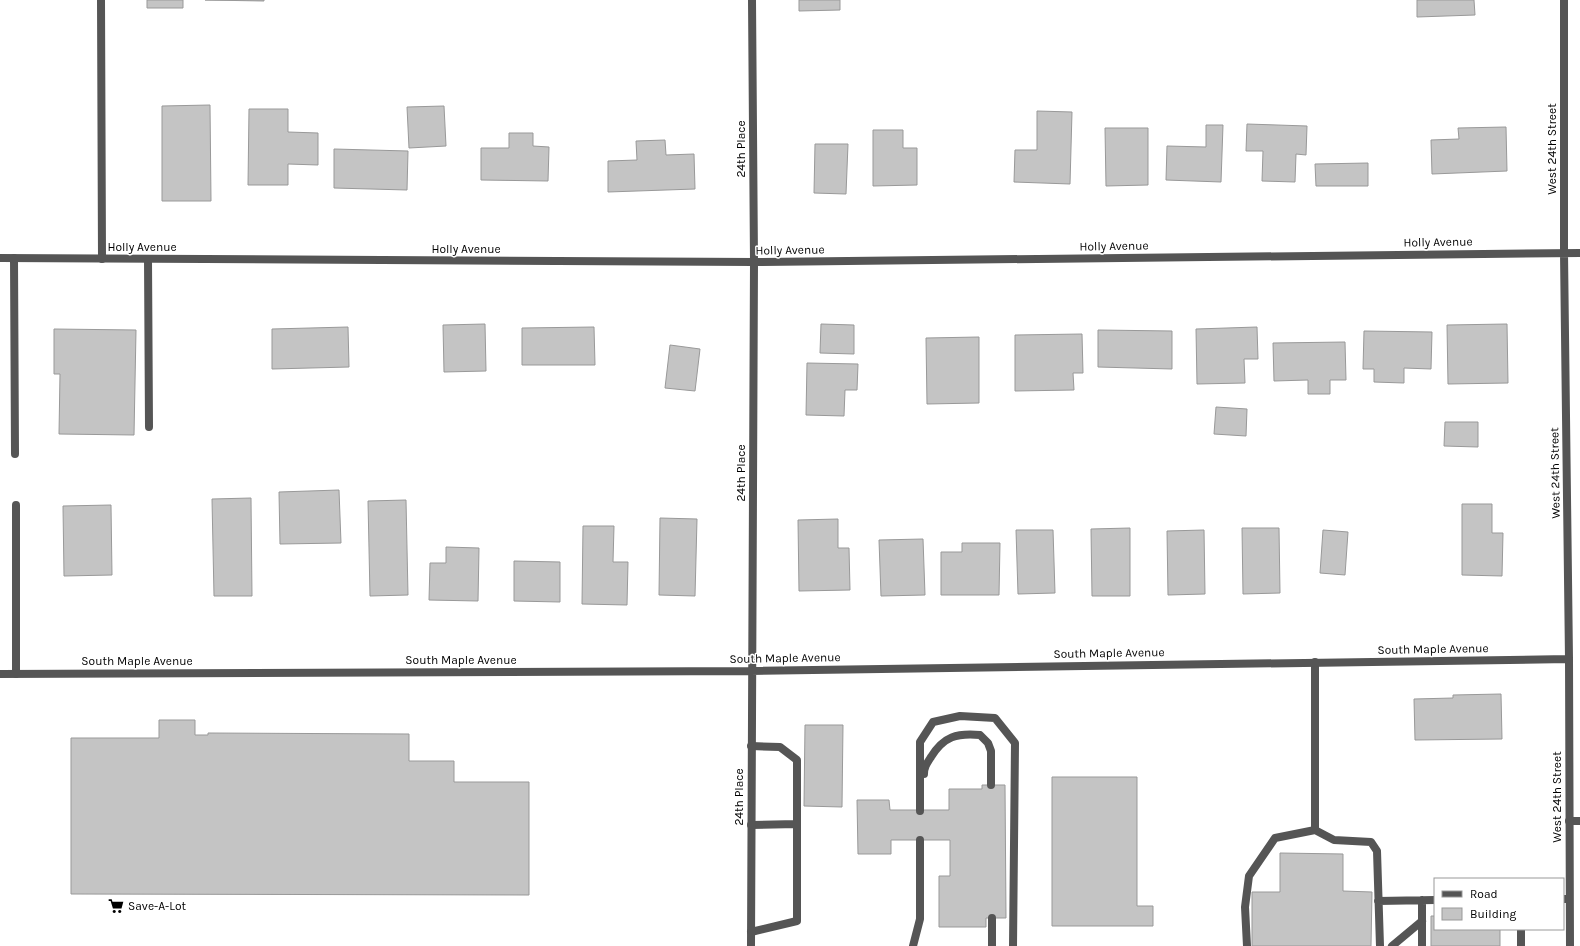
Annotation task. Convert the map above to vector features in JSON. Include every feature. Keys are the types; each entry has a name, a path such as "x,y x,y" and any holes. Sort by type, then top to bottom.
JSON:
{"street":[{"path":"102,0 102,259"},
{"name":"24th Place","path":"751,946 751,670 754,262 752,0"},
{"name":"West 24th Street","path":"1564,0 1564,253 1569,659 1569,820 1566,899 1570,946"},
{"name":"Holly Avenue","path":"0,258 754,262 1580,253"},
{"path":"14,258 15,454"},
{"path":"148,259 149,427"},
{"path":"16,505 16,674"},
{"name":"South Maple Avenue","path":"0,674 751,670 1569,659"},
{"path":"1315,662 1315,830"},
{"path":"991,785 991,751 988,743 980,735 965,734 951,737 937,747 924,767 920,811 920,742 933,722 960,716 995,718 1014,743 1013,946"},
{"path":"751,746 780,747 797,760 797,921 751,932"},
{"path":"1569,820 1580,820"},
{"path":"751,825 797,824"},
{"path":"1247,946 1246,907 1249,876 1275,838 1315,830 1334,840 1371,842 1377,851 1380,946"},
{"path":"913,946 920,919 920,840"},
{"path":"1422,900 1422,946"},
{"path":"1378,901 1434,900"},
{"path":"992,918 992,946"},
{"path":"1392,946 1422,921"},
{"path":"1521,930 1521,946"}],"building":[{"path":"147,0 183,0 183,8 147,8"},
{"path":"205,0 264,0 264,1"},
{"path":"799,0 840,0 840,10 799,11"},
{"path":"1417,0 1474,0 1475,15 1417,17"},
{"path":"210,105 211,201 162,201 162,106"},
{"path":"444,106 446,146 409,148 407,107"},
{"path":"249,109 288,109 288,132 318,133 318,165 288,164 288,185 248,185"},
{"path":"1037,111 1072,112 1070,184 1014,182 1015,150 1037,150"},
{"path":"1247,124 1307,126 1306,155 1296,154 1295,182 1262,181 1263,151 1246,151"},
{"path":"1206,125 1223,125 1221,182 1166,180 1167,146 1206,147"},
{"path":"1506,127 1507,171 1432,174 1431,140 1459,139 1458,128"},
{"path":"1105,128 1148,128 1148,185 1106,186"},
{"path":"873,130 903,130 903,148 917,148 917,185 873,186"},
{"path":"509,133 533,133 533,146 549,147 548,181 481,180 481,148 509,148"},
{"path":"665,140 666,155 694,154 695,189 608,192 608,161 637,160 636,141"},
{"path":"815,144 848,144 846,194 814,193"},
{"path":"334,149 408,151 407,190 334,188"},
{"path":"1368,163 1368,186 1316,186 1315,164"},
{"path":"485,324 486,371 444,372 443,325"},
{"path":"821,324 854,325 854,354 820,353"},
{"path":"1507,324 1508,383 1448,384 1447,325"},
{"path":"348,327 349,367 272,369 272,329"},
{"path":"594,327 595,365 522,365 522,328"},
{"path":"1257,327 1258,359 1244,359 1245,383 1197,384 1196,329"},
{"path":"54,329 136,330 134,435 59,434 60,374 54,374"},
{"path":"1098,330 1172,331 1172,369 1098,367"},
{"path":"1364,331 1432,332 1431,369 1404,368 1404,383 1374,382 1374,369 1363,369"},
{"path":"1082,334 1083,373 1073,373 1074,390 1015,391 1015,335"},
{"path":"979,337 979,403 927,404 926,338"},
{"path":"1345,342 1346,380 1330,380 1330,394 1308,394 1308,380 1274,381 1273,343"},
{"path":"670,345 700,349 695,391 665,388"},
{"path":"807,363 858,364 857,390 845,390 844,416 806,415"},
{"path":"1216,407 1247,409 1246,436 1214,434"},
{"path":"1445,422 1478,422 1478,447 1444,446"},
{"path":"339,490 341,543 280,544 279,492"},
{"path":"251,498 252,596 214,596 212,499"},
{"path":"406,500 408,595 370,596 368,501"},
{"path":"1462,504 1492,504 1492,533 1503,533 1502,576 1462,575"},
{"path":"111,505 112,575 64,576 63,506"},
{"path":"660,518 697,519 695,596 659,595"},
{"path":"838,519 838,548 849,548 850,590 799,591 798,520"},
{"path":"583,526 614,526 613,562 628,562 627,605 582,604"},
{"path":"1130,528 1130,596 1092,596 1091,529"},
{"path":"1242,528 1279,528 1280,593 1243,594"},
{"path":"1016,530 1053,530 1055,593 1018,594"},
{"path":"1204,530 1205,594 1168,595 1167,531"},
{"path":"1323,530 1348,532 1345,575 1320,573"},
{"path":"923,539 925,595 881,596 879,540"},
{"path":"962,543 1000,543 999,595 941,595 941,552 962,552"},
{"path":"446,547 479,548 478,601 429,600 430,563 446,563"},
{"path":"514,561 560,562 560,602 514,601"},
{"path":"1501,694 1502,739 1415,740 1414,699 1453,698 1453,695"},
{"path":"159,720 195,720 195,735 208,735 208,733 409,734 409,761 454,761 454,782 529,782 529,895 71,894 71,738 159,738"},
{"path":"805,725 843,725 842,807 804,806"},
{"path":"1052,777 1137,777 1137,906 1153,906 1153,926 1052,926"},
{"path":"982,785 1005,785 1006,918 986,918 986,927 939,927 939,876 950,876 950,840 891,840 891,854 858,854 857,800 889,800 890,810 949,810 949,789 982,789"},
{"path":"1280,853 1343,854 1343,891 1372,892 1371,946 1252,946 1252,892 1280,892"},
{"path":"1431,916 1434,916 1434,930 1500,930 1500,946 1431,946"}],"place":[{"name":"Save-A-Lot","path":"116,906"}]}
